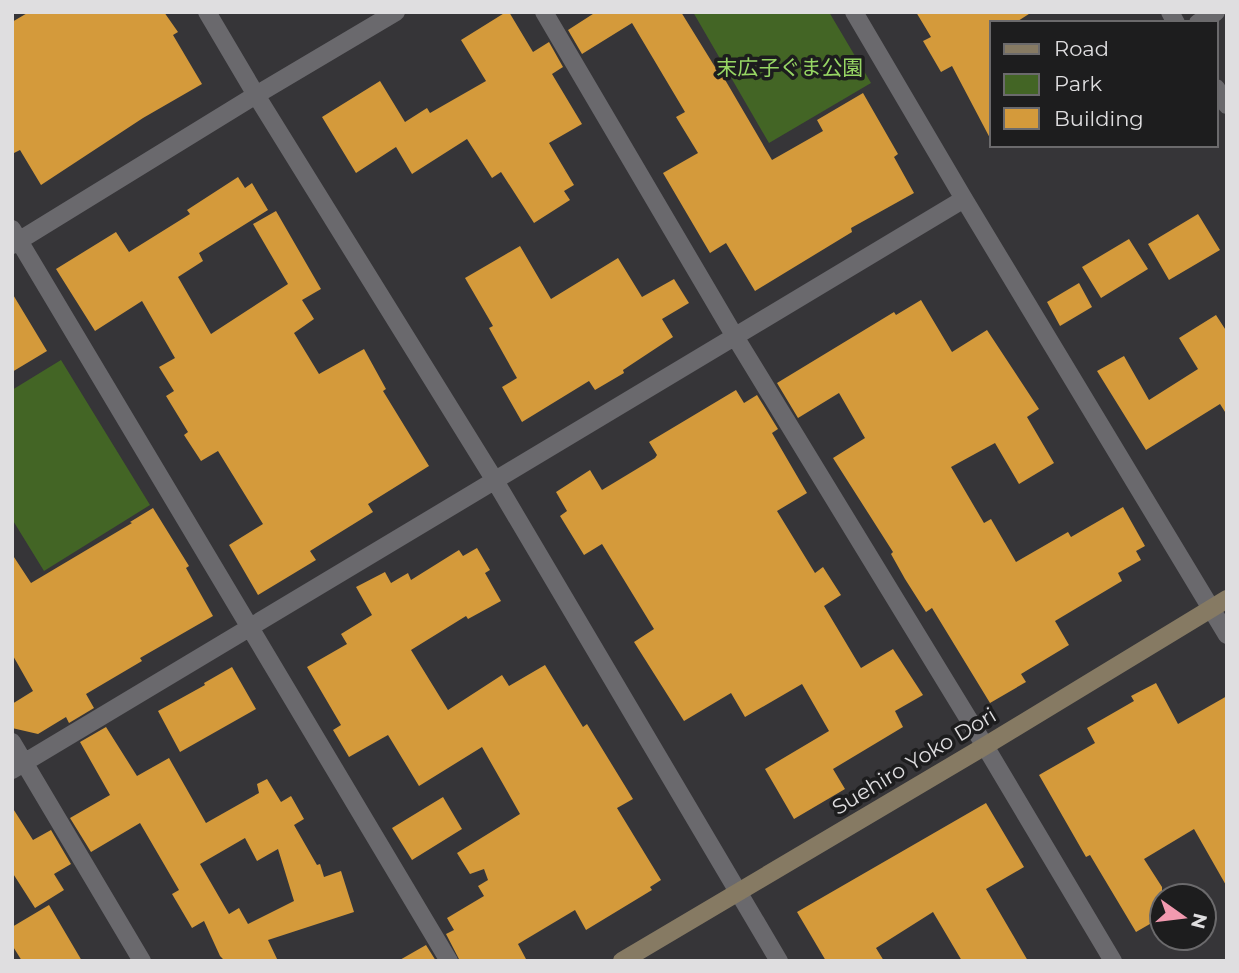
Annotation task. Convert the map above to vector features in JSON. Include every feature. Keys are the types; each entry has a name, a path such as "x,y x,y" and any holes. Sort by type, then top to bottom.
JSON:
{"street":[{"path":"207,12 494,479 779,961"},
{"path":"396,12 15,238 251,626 449,961"},
{"path":"544,12 734,335 1113,961"},
{"path":"854,12 964,198 1219,603 1227,635"},
{"path":"18,766 964,198"},
{"name":"Suehiro Yoko Dori","path":"622,961 985,746 1219,603"},
{"path":"12,742 18,766 142,961"}],"green space":[{"name":"末広子ぐま公園","path":"693,12 829,12 871,83 769,143"},
{"path":"61,360 150,505 44,571 12,519 12,390"}],"building":[{"path":"29,12 164,12 178,32 173,35 202,84 143,118 41,185 20,150 12,154 12,22"},
{"path":"509,12 533,52 549,42 563,67 552,74 582,124 549,143 574,185 564,191 570,200 534,223 501,172 492,178 467,139 412,174 396,147 356,173 322,117 380,81 405,122 427,108 430,113 486,81 461,40"},
{"path":"596,12 681,12 715,67 717,66 772,160 823,131 817,120 863,93 898,154 894,157 914,193 851,228 852,232 755,291 726,243 710,253 663,173 698,153 676,117 685,112 632,23 582,54 568,30"},
{"path":"916,12 1032,12 1018,21 990,21 990,138 952,66 941,72 923,41 931,37"},
{"path":"238,177 245,188 252,183 268,210 199,253 203,261 178,277 211,334 288,284 253,224 276,211 321,289 302,300 314,319 294,333 319,374 364,349 386,389 383,391 429,466 368,504 373,512 310,551 316,560 258,595 229,545 263,524 218,451 201,461 184,435 188,432 166,396 174,391 159,367 175,358 142,301 95,331 56,269 116,232 129,252 190,214 187,210"},
{"path":"1198,214 1220,250 1169,280 1148,244"},
{"path":"1129,239 1148,269 1101,298 1082,267"},
{"path":"520,246 551,299 618,258 642,297 674,279 689,303 662,319 673,337 623,370 624,373 595,390 589,381 522,422 502,387 517,378 489,328 493,326 465,278"},
{"path":"1079,283 1092,307 1060,326 1047,302"},
{"path":"12,293 47,351 12,372"},
{"path":"921,300 952,352 987,330 1039,409 1027,417 1054,463 1019,484 995,443 951,467 984,523 991,519 1016,562 1068,532 1071,537 1123,507 1145,546 1136,551 1141,560 1118,573 1122,581 1055,621 1069,645 1021,674 1026,682 990,703 932,608 926,612 891,554 893,552 833,458 865,438 839,393 798,418 777,383 894,312 896,315"},
{"path":"1216,315 1227,332 1227,415 1220,404 1146,450 1097,371 1124,356 1149,400 1198,369 1179,338"},
{"path":"736,390 744,403 757,395 778,429 772,433 807,493 777,511 815,573 823,567 841,595 824,606 861,668 893,649 923,695 895,711 903,727 833,769 845,789 794,819 765,769 829,731 802,684 745,717 731,693 684,721 634,642 654,629 602,544 584,555 560,516 567,511 556,492 590,470 602,490 655,458 657,455 649,442"},
{"path":"153,508 189,566 186,568 213,616 140,658 142,661 86,694 94,708 69,723 66,717 38,734 12,728 12,704 33,691 12,654 12,554 31,583"},
{"path":"477,548 490,570 485,573 501,601 468,619 466,616 411,650 448,710 502,675 509,686 545,665 583,727 587,724 633,799 617,808 661,880 650,887 652,890 586,930 575,910 518,944 527,961 460,961 446,934 454,930 447,918 484,896 478,886 488,880 484,869 470,874 457,853 520,814 482,747 419,786 388,735 349,757 333,730 341,725 307,667 347,644 341,634 372,615 356,587 385,572 391,583 408,573 411,580 459,550 463,556"},
{"path":"232,667 256,709 180,752 158,711"},
{"path":"1156,683 1178,724 1227,696 1227,887 1194,829 1144,859 1159,882 1148,882 1148,925 1136,932 1090,855 1086,857 1039,775 1095,743 1087,728 1134,701 1131,696"},
{"path":"106,727 137,776 169,758 206,823 259,793 257,784 267,779 281,802 291,796 304,819 294,825 317,865 320,864 324,877 341,871 354,912 268,940 278,961 225,961 220,956 204,921 192,928 172,894 179,890 140,823 91,852 70,818 110,795 80,742","holes":["245,838 257,861 278,849 294,901 248,924 239,908 229,914 200,864"]},
{"path":"443,797 462,829 412,860 392,828"},
{"path":"986,803 1024,867 986,889 1028,961 962,961 933,912 876,948 884,961 826,961 797,912"},
{"path":"12,807 33,840 51,830 71,864 54,874 64,890 35,908 12,872"},
{"path":"49,905 82,961 22,961 12,945 12,927"},
{"path":"426,945 436,961 398,961"}]}
